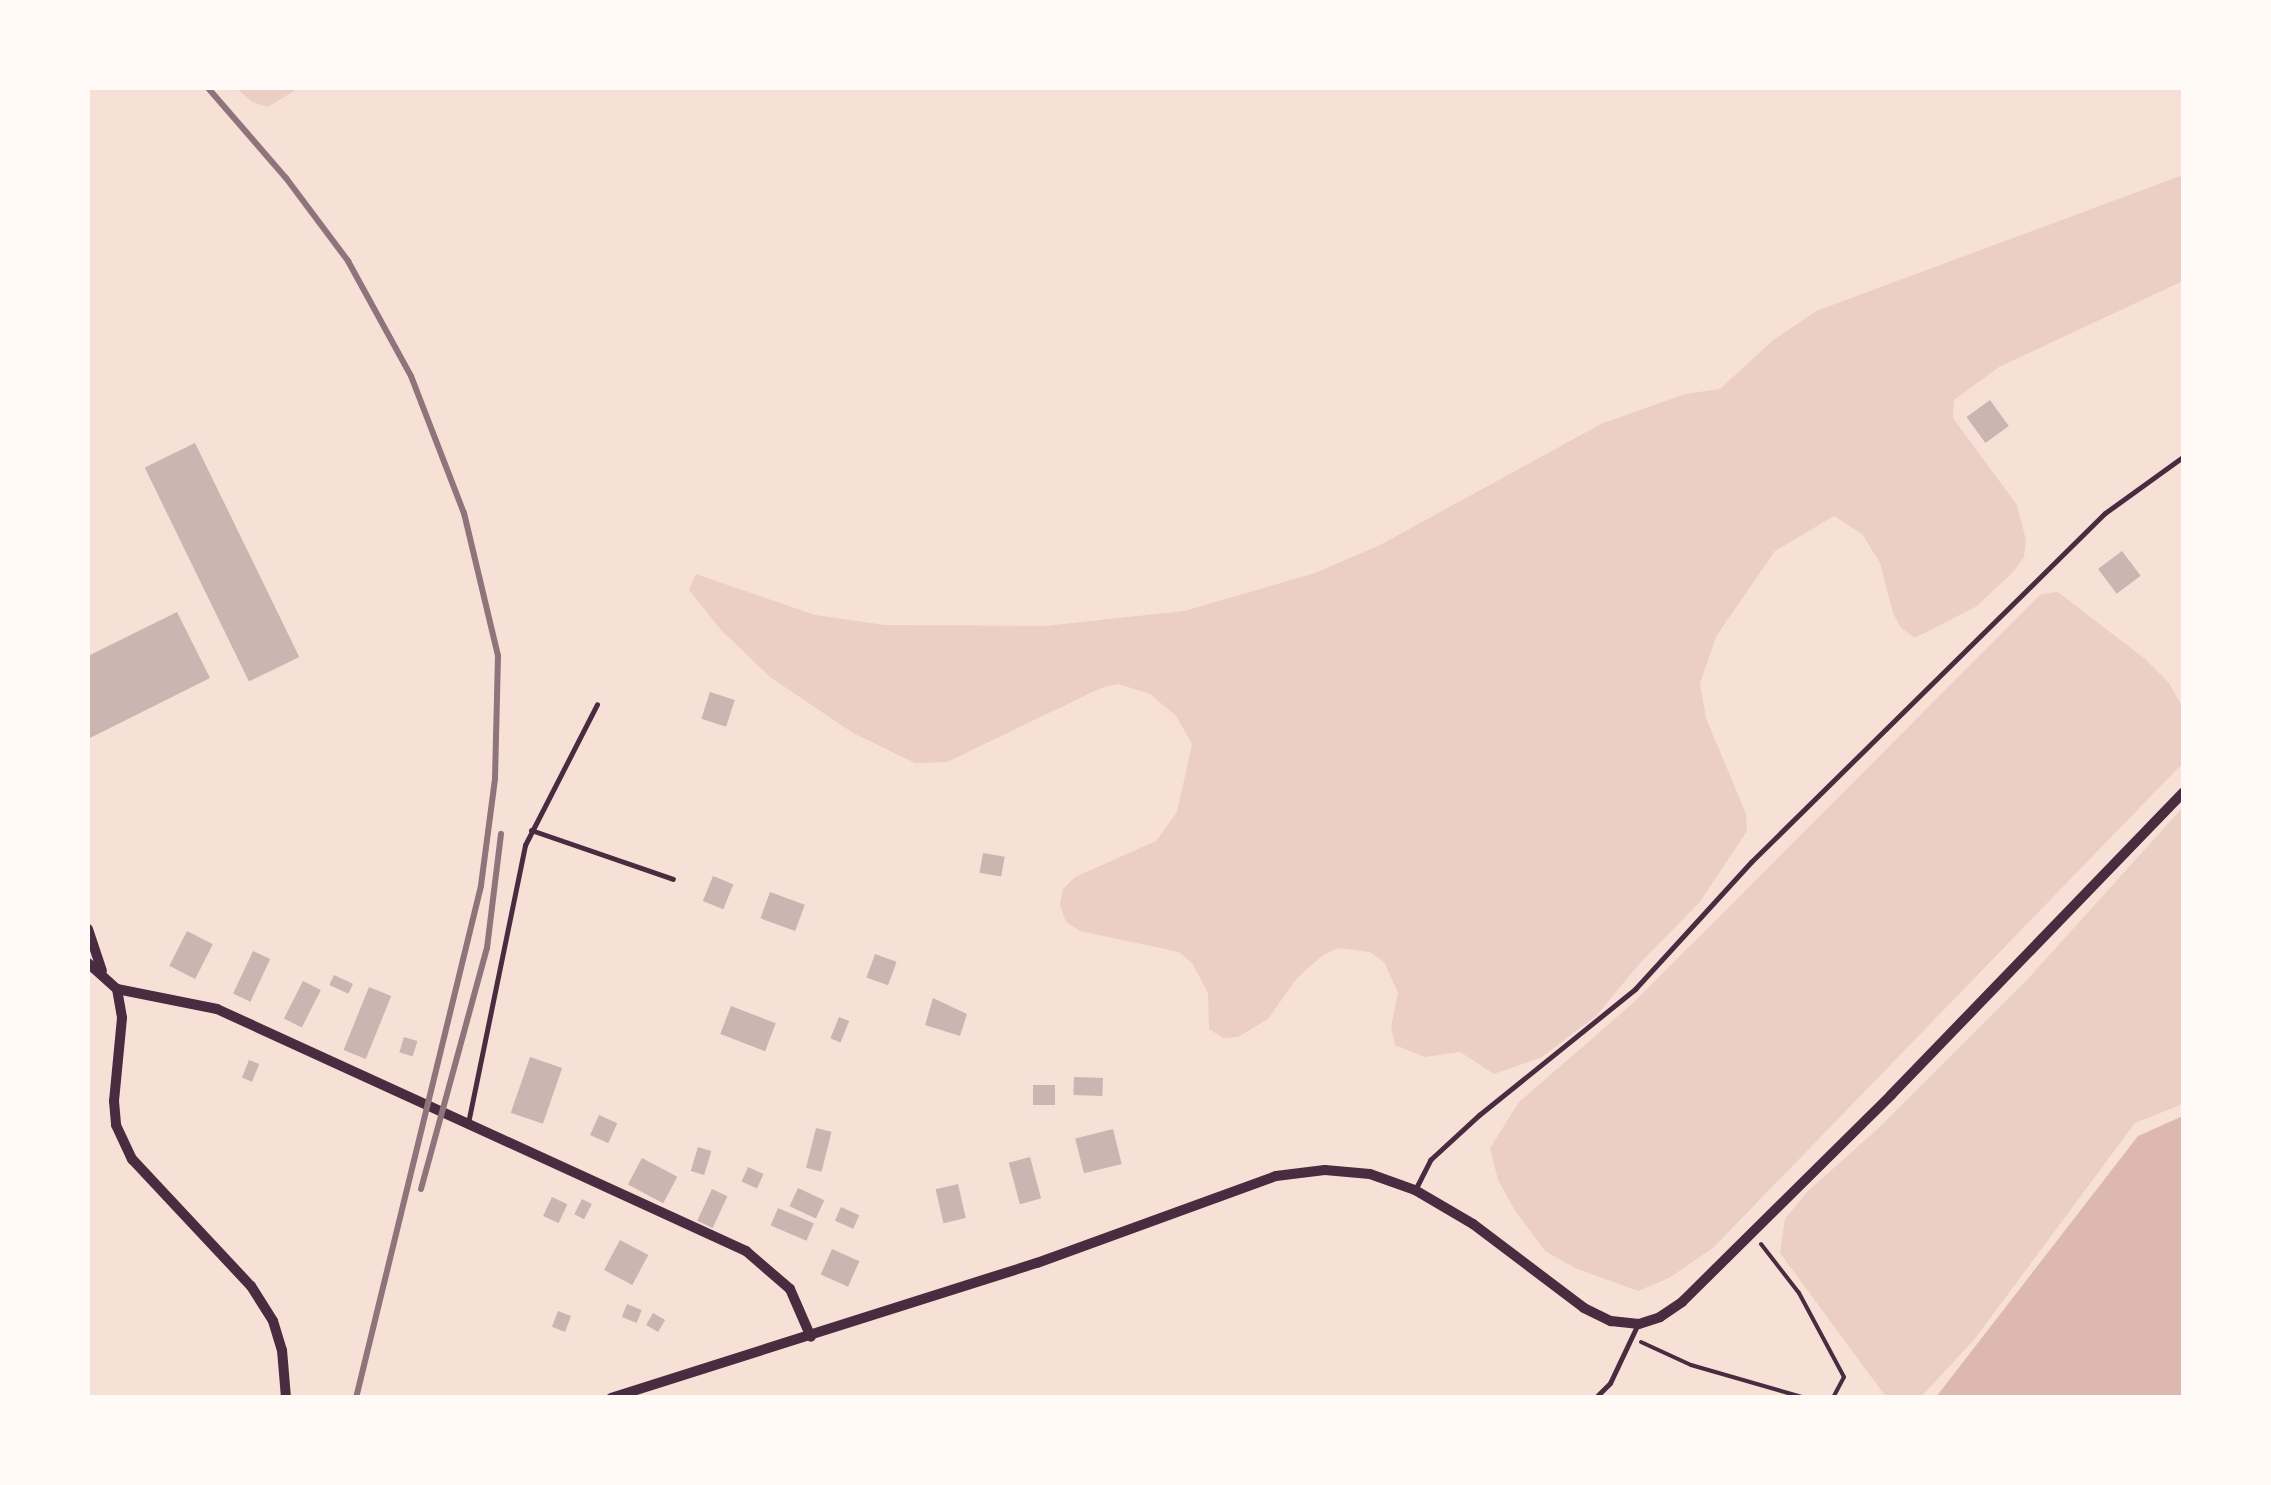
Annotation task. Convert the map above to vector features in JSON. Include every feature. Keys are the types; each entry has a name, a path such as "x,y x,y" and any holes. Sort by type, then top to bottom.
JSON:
{"street":[{"path":"611,1398 1037,1263 1276,1176 1326,1170 1370,1174 1415,1190 1473,1224 1584,1308 1611,1321 1638,1324 1660,1317 1682,1302 1752,1232 2184,792"},
{"path":"88,929 102,972"},
{"path":"88,963 117,988 122,1018 114,1101 116,1125 132,1159 250,1286 266,1309 282,1350 286,1398"},
{"path":"117,988 217,1009 746,1252 790,1290 810,1337"}],"lane":[{"path":"1415,1190 1430,1160 1478,1114 1635,988 1751,862 2104,513 2184,456"},
{"path":"468,1123 470,1095 530,830 597,704"},
{"path":"530,830 673,879"},
{"path":"1595,1398 1610,1384 1638,1324"}],"path":[{"path":"1752,1232 1799,1293 1844,1377 1833,1398"},
{"path":"1632,1338 1691,1365 1805,1398"}],"shaded area":[{"path":"236,88 299,88 268,107 252,102"},
{"path":"2183,175 2183,281 1999,367 1954,400 1953,418 2017,505 2026,540 2024,557 2014,571 1977,606 1915,638 1901,628 1893,613 1880,563 1862,534 1834,516 1775,551 1717,635 1700,683 1706,718 1746,814 1747,831 1699,903 1640,963 1597,1015 1542,1057 1494,1074 1460,1052 1425,1057 1395,1045 1391,1027 1398,993 1384,962 1370,952 1338,948 1322,956 1297,978 1268,1019 1238,1037 1223,1038 1209,1029 1208,993 1192,963 1179,952 1080,931 1066,922 1060,905 1063,889 1075,877 1156,841 1177,812 1192,744 1176,716 1150,694 1118,684 1101,688 947,762 915,763 853,733 770,677 721,630 689,590 696,574 815,615 885,625 1044,626 1184,611 1315,573 1380,545 1601,424 1685,394 1720,389 1772,341 1816,311"},
{"path":"2058,592 2145,659 2169,683 2183,708 2183,763 1713,1248 1669,1278 1638,1291 1575,1268 1545,1251 1498,1180 1490,1148 1519,1102 1633,1003 2041,594"},
{"path":"2183,807 2183,1104 2135,1123 1974,1340 1921,1397 1886,1397 1780,1253 1785,1219 1807,1192 1883,1124 2024,983"},
{"path":"2183,1116 2183,1397 1936,1397 2138,1136"}],"building":[{"path":"1990,400 2009,426 1985,443 1967,417"},
{"path":"195,443 299,657 249,681 145,468"},
{"path":"2122,551 2141,576 2117,594 2098,569"},
{"path":"177,612 210,678 88,739 88,656"},
{"path":"710,692 735,700 726,727 701,719"},
{"path":"983,853 1005,857 1001,877 980,873"},
{"path":"713,876 733,884 723,909 703,901"},
{"path":"770,892 805,905 795,931 760,918"},
{"path":"187,931 213,944 195,979 169,966"},
{"path":"253,951 270,959 250,1002 233,994"},
{"path":"875,954 897,962 888,985 866,977"},
{"path":"334,975 353,984 348,994 329,985"},
{"path":"303,981 321,990 302,1028 284,1018"},
{"path":"369,987 391,996 366,1059 344,1050"},
{"path":"933,998 967,1014 960,1036 925,1025"},
{"path":"731,1006 776,1023 765,1051 720,1034"},
{"path":"839,1017 849,1021 841,1042 830,1038"},
{"path":"404,1037 417,1041 413,1056 399,1052"},
{"path":"530,1057 562,1068 543,1124 511,1113"},
{"path":"249,1060 259,1064 252,1082 242,1078"},
{"path":"1074,1077 1103,1078 1102,1096 1073,1095"},
{"path":"1033,1085 1055,1085 1055,1105 1033,1105"},
{"path":"599,1115 617,1123 608,1143 590,1135"},
{"path":"816,1128 832,1132 822,1172 806,1168"},
{"path":"1113,1129 1122,1164 1084,1173 1075,1138"},
{"path":"698,1147 711,1151 704,1175 691,1171"},
{"path":"1030,1157 1041,1199 1020,1204 1009,1163"},
{"path":"642,1158 677,1177 663,1203 628,1184"},
{"path":"748,1167 764,1174 757,1189 741,1182"},
{"path":"958,1184 966,1218 943,1223 936,1189"},
{"path":"798,1188 824,1200 816,1218 790,1206"},
{"path":"712,1189 727,1196 713,1228 697,1221"},
{"path":"552,1197 567,1204 559,1223 543,1216"},
{"path":"582,1199 592,1204 584,1219 574,1214"},
{"path":"841,1207 859,1215 853,1229 835,1221"},
{"path":"778,1208 814,1223 806,1241 771,1225"},
{"path":"620,1240 648,1255 632,1285 604,1270"},
{"path":"832,1249 859,1261 848,1287 821,1275"},
{"path":"627,1304 642,1310 637,1323 622,1317"},
{"path":"558,1311 571,1316 565,1332 552,1327"},
{"path":"653,1313 665,1320 658,1332 646,1325"}],"railway":[{"path":"208,88 286,178 348,261 411,376 464,513 498,656 495,779 481,886 356,1398"},
{"path":"421,1189 487,948 501,834"}]}
